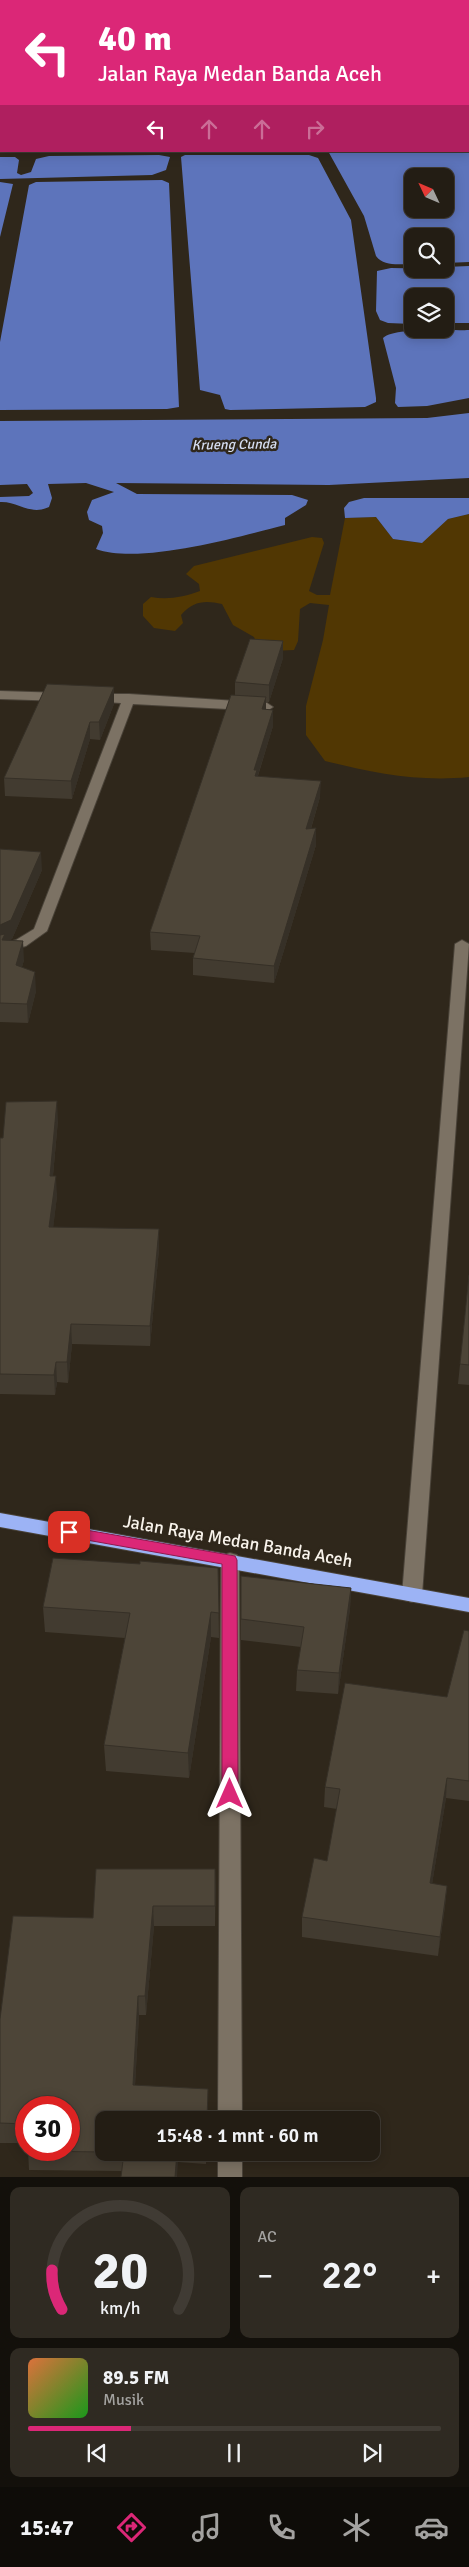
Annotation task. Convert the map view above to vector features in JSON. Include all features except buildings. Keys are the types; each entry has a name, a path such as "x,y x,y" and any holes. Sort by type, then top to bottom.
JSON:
{"highway":[{"name":"Jalan Raya Medan Banda Aceh","path":"0,1520 230,1560 469,1605"}],"street":[{"path":"0,695 129,698 266,707"},
{"path":"0,949 21,943 40,931 129,698"},
{"path":"412,1594 462,944"},
{"path":"230,1560 230,2111"},
{"path":"230,2161 230,2177"}],"shaded area":[{"path":"469,514 469,777 432,778 396,775 325,761 306,735 306,706 323,640 329,605 310,603 300,609 298,641 294,650 271,651 257,645 254,637 233,625 222,604 205,602 195,604 181,615 183,623 175,631 154,628 143,616 143,604 151,597 176,597 200,591 199,584 186,574 194,566 312,537 322,538 324,543 309,591 317,595 330,595 345,518 376,517 393,539 421,543 448,519"}],"water":[{"path":"329,152 469,152 469,262 454,263 454,228 404,228 404,264 383,262 376,256 364,216"},
{"path":"159,155 170,157 166,170 152,175 0,179 0,157 15,157 19,160 17,173 21,175 31,172 36,159 49,156"},
{"path":"185,155 309,155 318,158 351,220 376,402 365,407 230,410 225,409 220,395 200,390 181,157"},
{"path":"162,180 169,183 179,407 167,409 0,410 0,342 29,185 36,182"},
{"path":"0,182 13,184 0,237"},
{"path":"469,266 469,323 454,323 454,288 404,288 404,324 388,323 380,320 376,311 377,271 391,268 404,268 404,278 454,278 454,267"},
{"path":"454,330 469,330 469,398 427,406 398,407 395,403 396,388 383,338 404,332 404,338 454,338"},
{"name":"Krueng Cunda","path":"469,413 469,478 329,485 116,483 137,494 292,495 308,500 306,505 285,518 285,525 189,548 137,554 115,553 96,549 103,533 102,526 89,520 87,512 92,500 114,492 86,483 48,484 52,498 49,507 42,509 30,509 0,502 0,497 29,496 33,493 27,484 0,485 0,421 427,418"},
{"path":"364,498 469,498 469,514 448,519 422,543 393,539 376,517 345,518 344,508 349,502"}],"route":[{"path":"69,1532 230,1560 230,1794"}]}
